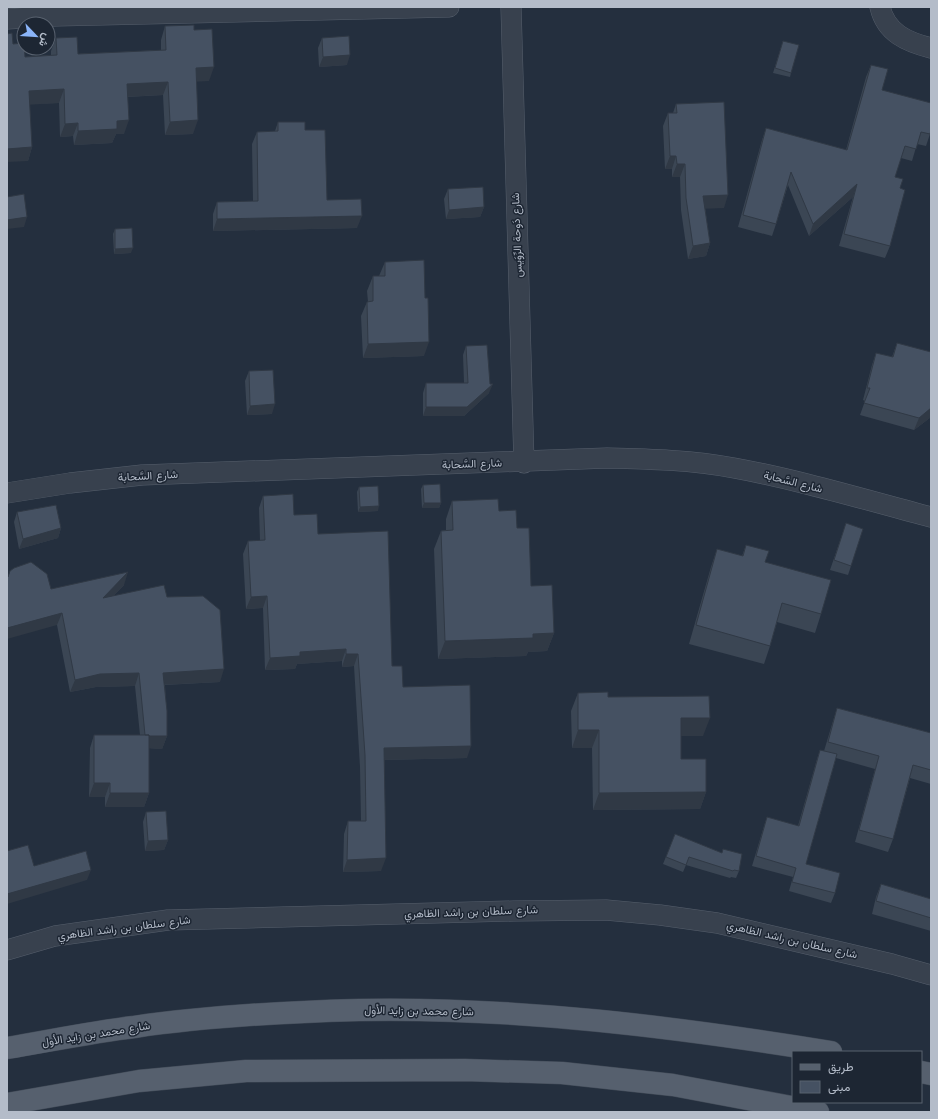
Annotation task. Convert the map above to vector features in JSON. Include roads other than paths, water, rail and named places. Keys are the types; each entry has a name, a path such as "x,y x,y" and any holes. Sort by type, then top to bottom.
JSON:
{"main road":[{"name":"شارع محمد بن زايد الأول","path":"7,1048 135,1026 245,1016 366,1010 474,1011 629,1024 726,1035 825,1051"},
{"path":"7,1104 139,1081 246,1071 458,1070 562,1073 673,1085 818,1112"}],"street":[{"path":"7,19 55,16 449,7"},
{"name":"شارع دَوحة الرِّوَيس","path":"511,7 524,463"},
{"path":"880,7 885,22 893,32 920,45 931,48"},
{"name":"شارع السَّحابة","path":"7,493 70,483 142,475 524,463 607,458 649,459 733,468 783,478 931,517"},
{"name":"شارع سلطان بن راشد الظاهري","path":"7,950 55,936 168,920 514,910 606,910 660,914 717,923 892,964 931,975"}]}
